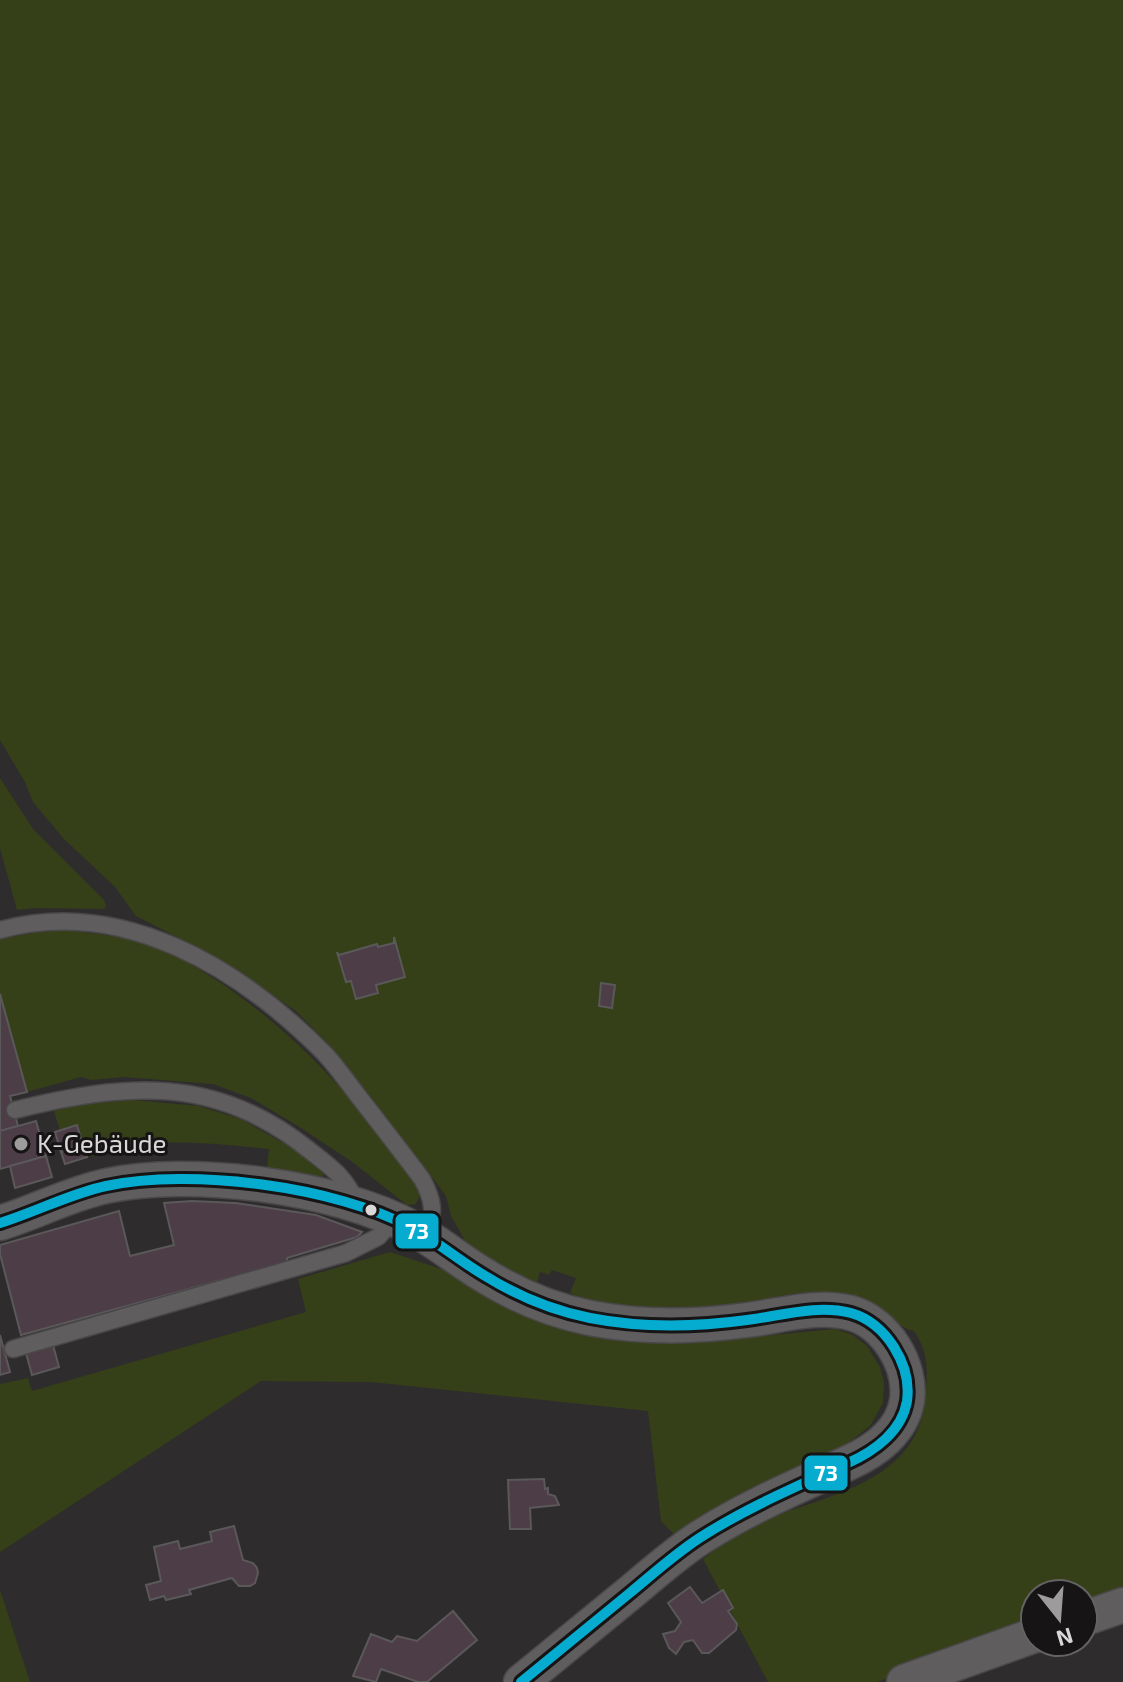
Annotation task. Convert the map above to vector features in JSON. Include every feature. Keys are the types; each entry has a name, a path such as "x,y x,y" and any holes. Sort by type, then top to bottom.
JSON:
{"street":[{"path":"0,1223 97,1188 127,1182 196,1178 253,1185 319,1195 395,1219 426,1235 507,1289 593,1319 680,1325 748,1320 790,1312 850,1313 869,1322 886,1337 900,1360 907,1381 905,1411 883,1442 853,1461 759,1504 701,1537 521,1682"},
{"path":"1099,1613 1123,1605"},
{"path":"904,1682 1019,1641"}],"lane":[{"path":"0,930 37,922 72,921 131,929 175,945 240,983 326,1055 422,1179 433,1200 433,1218 426,1235"},
{"path":"15,1110 107,1091 163,1092 218,1099 257,1114 296,1139 342,1176 357,1205"},
{"path":"13,1349 346,1253 378,1237 395,1219"}],"green space":[{"path":"0,0 1123,0 1123,1592 1099,1601 1099,1578 1019,1578 1019,1630 877,1682 768,1682 703,1559 742,1530 857,1486 883,1471 904,1452 919,1427 926,1394 925,1354 914,1331 869,1303 836,1294 799,1293 710,1308 647,1312 611,1308 570,1293 576,1278 552,1270 549,1275 540,1272 537,1283 511,1274 468,1246 451,1216 446,1196 334,1050 296,1011 214,956 136,916 115,887 64,839 33,802 0,740"},
{"path":"0,778 33,829 104,900 104,909 17,910 0,848"},
{"path":"68,930 122,938 161,949 205,973 264,1015 317,1063 365,1116 414,1181 420,1195 416,1204 407,1205 351,1161 251,1098 213,1084 124,1077 91,1080 81,1077 27,1092 0,994 0,939"},
{"path":"134,1100 198,1106 241,1119 325,1167 323,1177 267,1170 269,1149 226,1145 163,1142 120,1145 99,1148 100,1155 87,1157 78,1126 60,1131 54,1111 81,1104"},
{"path":"390,1252 450,1272 515,1311 557,1326 753,1337 835,1329 853,1335 867,1346 880,1367 884,1383 883,1403 870,1426 829,1458 677,1537 661,1521 648,1411 371,1382 261,1381 0,1552 0,1384 28,1378 32,1391 306,1312 298,1279"},
{"path":"0,1590 30,1682 0,1682"}],"building":[{"path":"394,937 405,977 376,985 378,993 356,999 351,981 346,982 337,952 339,955 377,944 378,947 394,943"},
{"path":"601,983 615,985 612,1008 599,1006"},
{"path":"0,994 27,1092 10,1096 18,1126 0,1131"},
{"name":"K-Gebäude","path":"36,1121 46,1156 0,1169 0,1131"},
{"path":"77,1125 83,1145 61,1152 55,1132"},
{"path":"83,1145 87,1157 65,1164 61,1152"},
{"path":"46,1156 52,1177 15,1188 10,1166"},
{"path":"164,1203 235,1203 316,1215 362,1232 357,1237 287,1258 287,1262 21,1335 0,1245 119,1211 130,1256 174,1245"},
{"path":"0,1335 10,1372 0,1375"},
{"path":"53,1345 59,1367 32,1375 26,1353"},
{"path":"544,1479 545,1489 548,1488 548,1494 555,1496 559,1505 530,1508 531,1529 510,1529 508,1480"},
{"path":"234,1526 243,1560 257,1568 255,1583 239,1586 232,1578 189,1590 191,1594 150,1600 146,1585 161,1581 154,1547 178,1541 180,1549 212,1541 210,1532"},
{"path":"690,1587 702,1603 723,1590 733,1608 728,1611 737,1624 736,1630 709,1653 702,1653 693,1640 684,1642 676,1654 669,1648 663,1634 675,1631 681,1622 668,1603"},
{"path":"453,1611 477,1640 427,1682 418,1682 381,1669 376,1682 353,1676 371,1634 392,1642 397,1636 417,1641"}],"transit line":[{"name":"73","path":"0,1223 106,1186 179,1179 262,1184 344,1201 380,1213 412,1228 511,1290 577,1315 629,1324 688,1325 825,1310 864,1318 885,1336 901,1360 907,1387 904,1412 886,1439 858,1458 755,1506 701,1537 521,1682"}],"place":[{"name":"K-Gebäude","path":"21,1144"}]}
